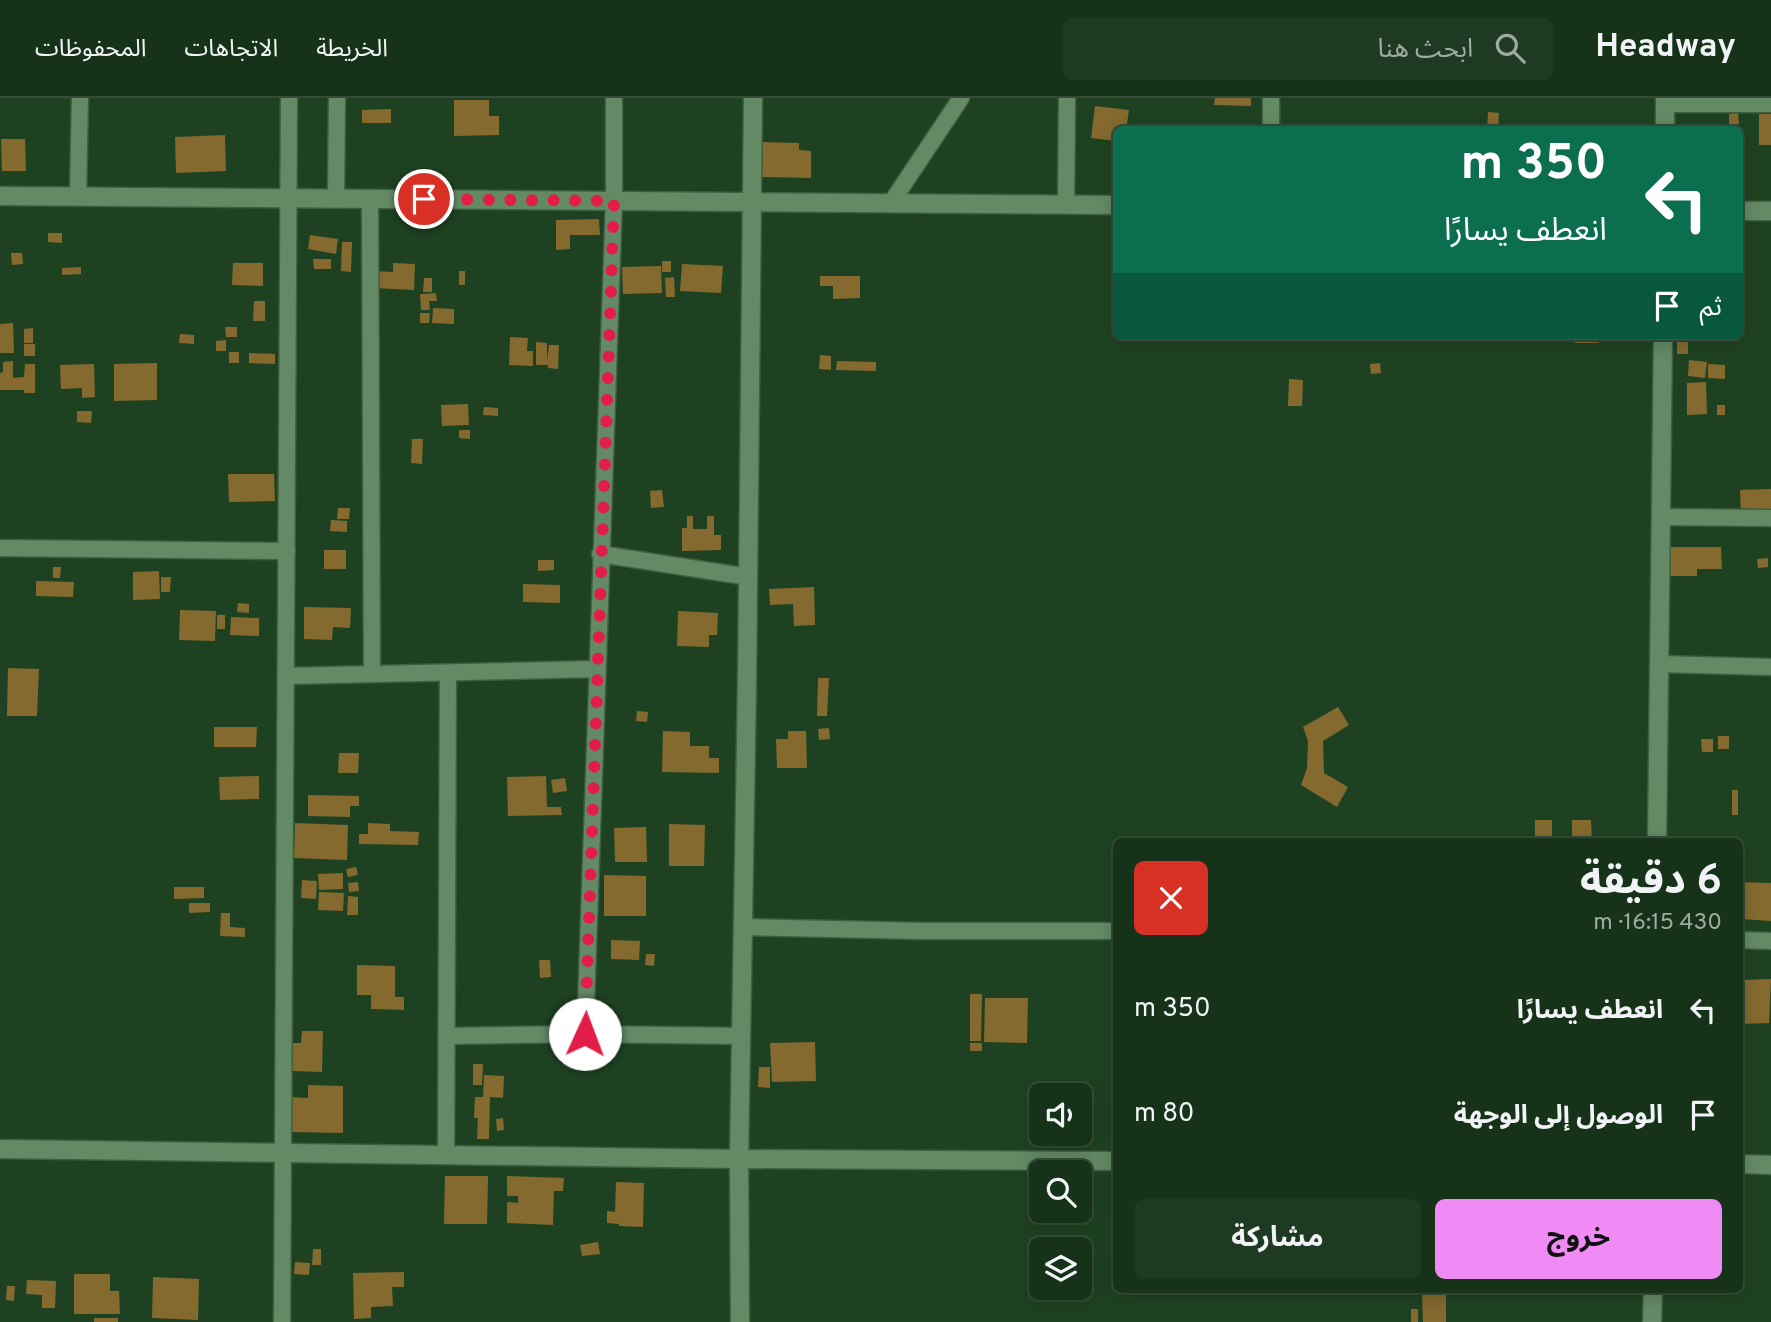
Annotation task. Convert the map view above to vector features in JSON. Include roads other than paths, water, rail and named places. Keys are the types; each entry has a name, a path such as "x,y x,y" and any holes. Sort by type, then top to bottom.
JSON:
{"street":[{"path":"78,195 80,98"},
{"path":"282,1322 289,98"},
{"path":"336,198 337,98"},
{"path":"585,1034 614,201 614,98"},
{"path":"740,1322 739,1159 749,577 753,98"},
{"path":"891,203 961,98"},
{"path":"1066,205 1067,98"},
{"path":"1271,98 1271,126"},
{"path":"1665,126 1665,101 1771,104"},
{"path":"0,196 1113,205"},
{"path":"370,198 372,674"},
{"path":"1743,211 1771,211"},
{"path":"1657,838 1663,340"},
{"path":"1661,517 1771,518"},
{"path":"0,548 287,551"},
{"path":"600,554 749,577"},
{"path":"1659,664 1771,667"},
{"path":"286,676 597,669"},
{"path":"446,1155 448,673"},
{"path":"744,927 923,931 1113,930"},
{"path":"1743,940 1771,941"},
{"path":"447,1036 742,1036"},
{"path":"0,1149 1113,1161"},
{"path":"1743,1164 1771,1165"},
{"path":"1653,1293 1653,1322"}]}
